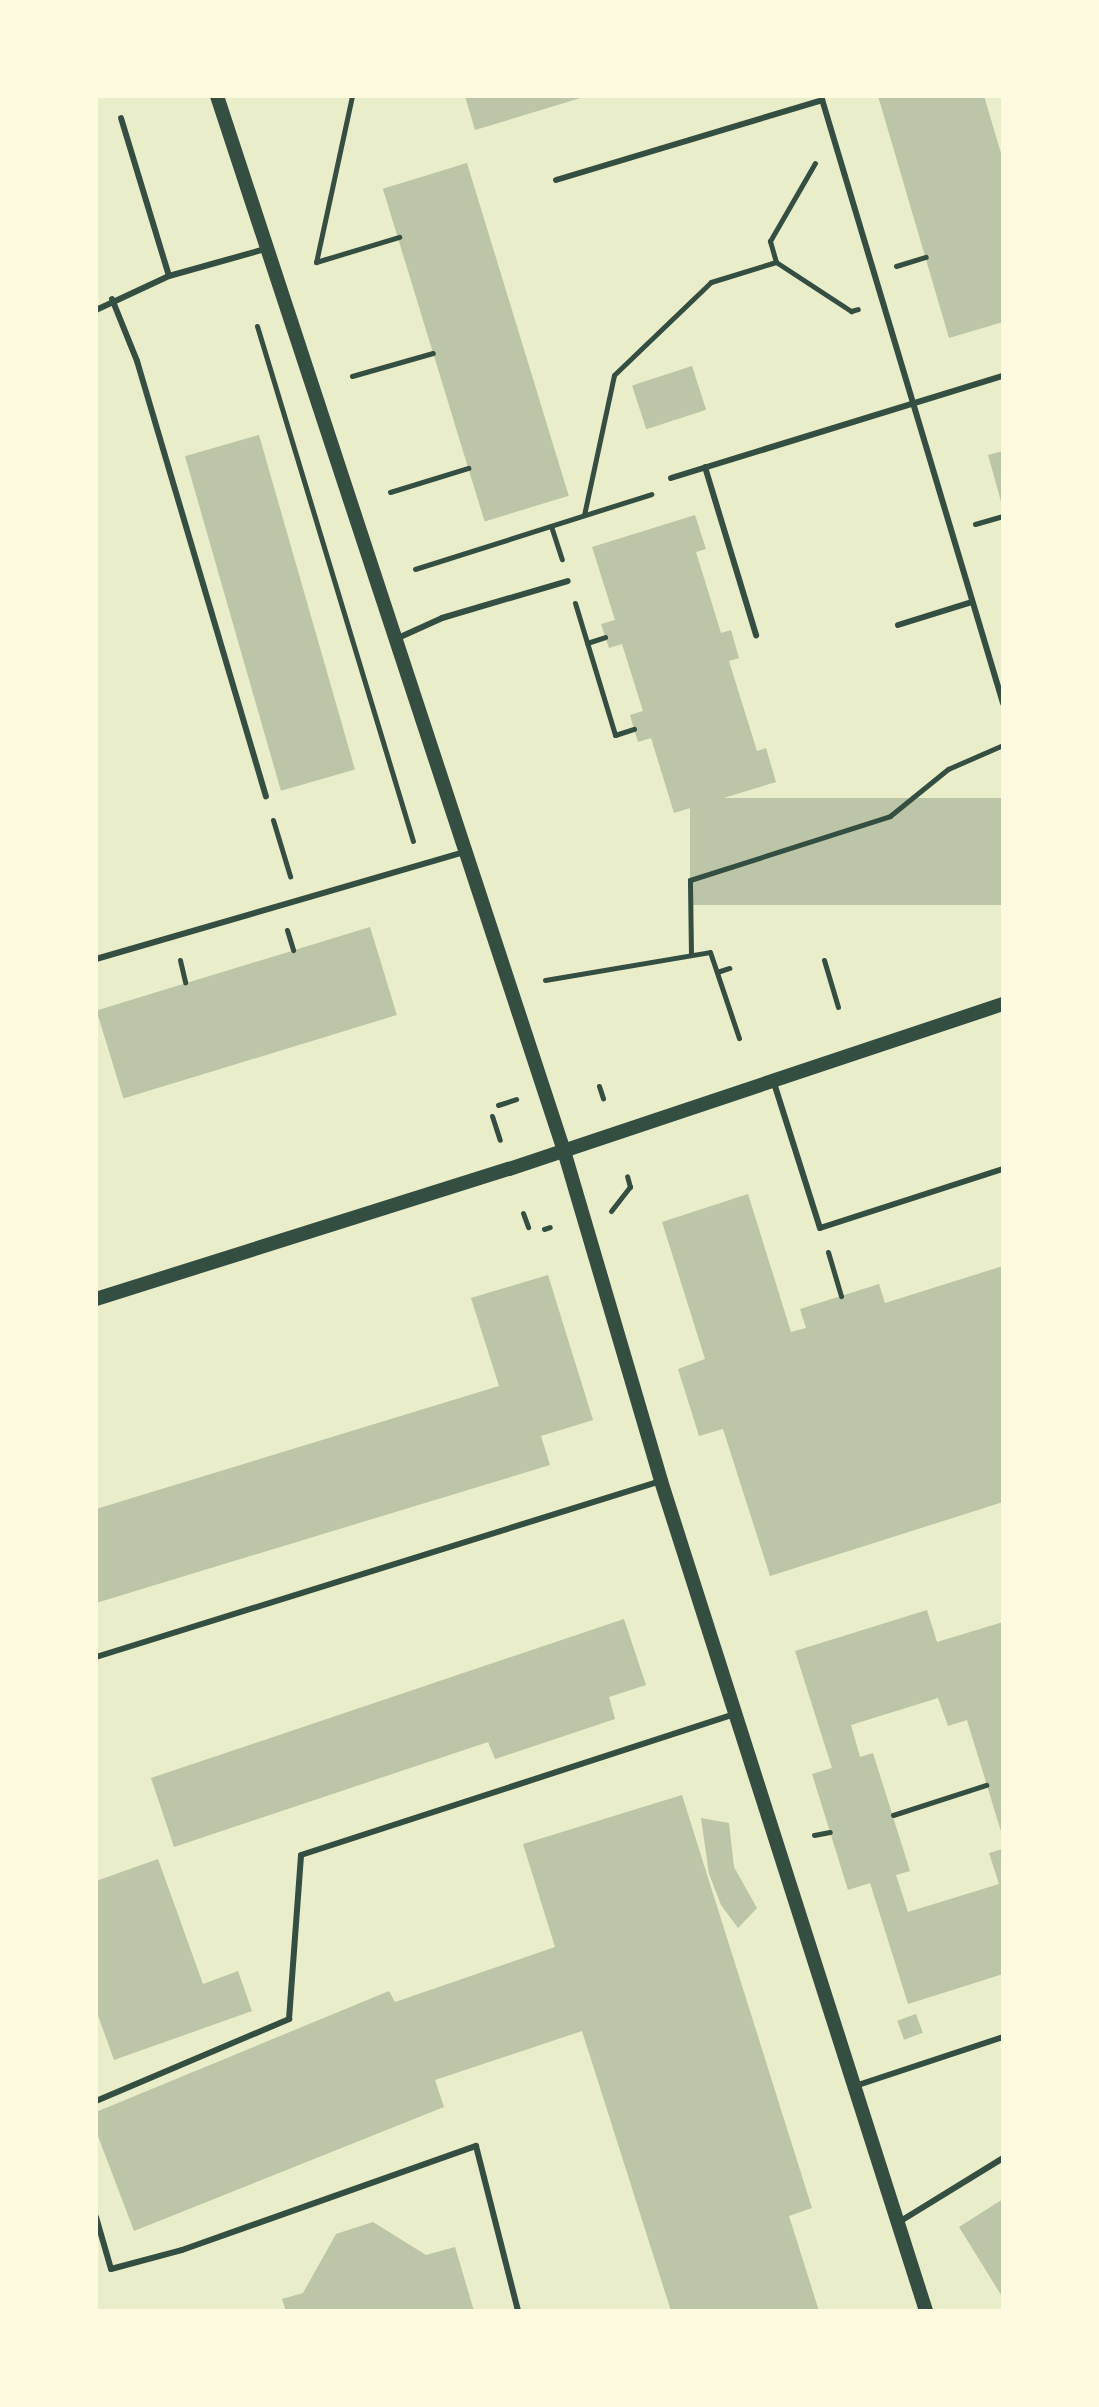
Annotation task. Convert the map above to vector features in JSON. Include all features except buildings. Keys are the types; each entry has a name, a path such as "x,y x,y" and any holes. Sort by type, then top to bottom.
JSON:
{"street":[{"path":"217,96 564,1151 661,1481 926,2311"},
{"path":"96,1299 564,1151 1003,1004"}],"lane":[{"path":"556,180 822,98 1003,703"},
{"path":"121,118 169,276"},
{"path":"96,310 112,299 169,276 267,249"},
{"path":"112,299 137,361 266,796"},
{"path":"671,478 1003,376"},
{"path":"705,467 756,635"},
{"path":"395,639 442,618 568,581"},
{"path":"898,625 972,602"},
{"path":"96,959 465,852"},
{"path":"773,1079 820,1228 1003,1169"},
{"path":"96,1657 661,1481"},
{"path":"96,2101 289,2019 301,1855 737,1714"},
{"path":"855,2086 1003,2037"},
{"path":"96,2217 111,2269 182,2250 476,2146 518,2311"},
{"path":"899,2222 1003,2158"}],"path":[{"path":"352,96 316,262 399,237"},
{"path":"832,133 770,241 776,262 851,311 882,302"},
{"path":"584,515 614,375 711,282 776,262"},
{"path":"256,321 421,865"},
{"path":"352,376 433,353"},
{"path":"390,492 468,468"},
{"path":"415,569 663,490 671,478"},
{"path":"551,526 615,735 634,729"},
{"path":"587,643 605,637"},
{"path":"691,955 690,880 890,816 948,769 1003,745"},
{"path":"266,796 298,901"},
{"path":"545,980 710,952 739,1038"},
{"path":"824,960 838,1007"},
{"path":"717,972 729,968"},
{"path":"599,1086 603,1098"},
{"path":"498,1105 516,1099"},
{"path":"492,1116 500,1140"},
{"path":"604,1212 617,1209 630,1187 627,1176"},
{"path":"523,1213 528,1227"},
{"path":"820,1228 841,1296"},
{"path":"893,1815 986,1785"},
{"path":"814,1835 830,1832"}]}
